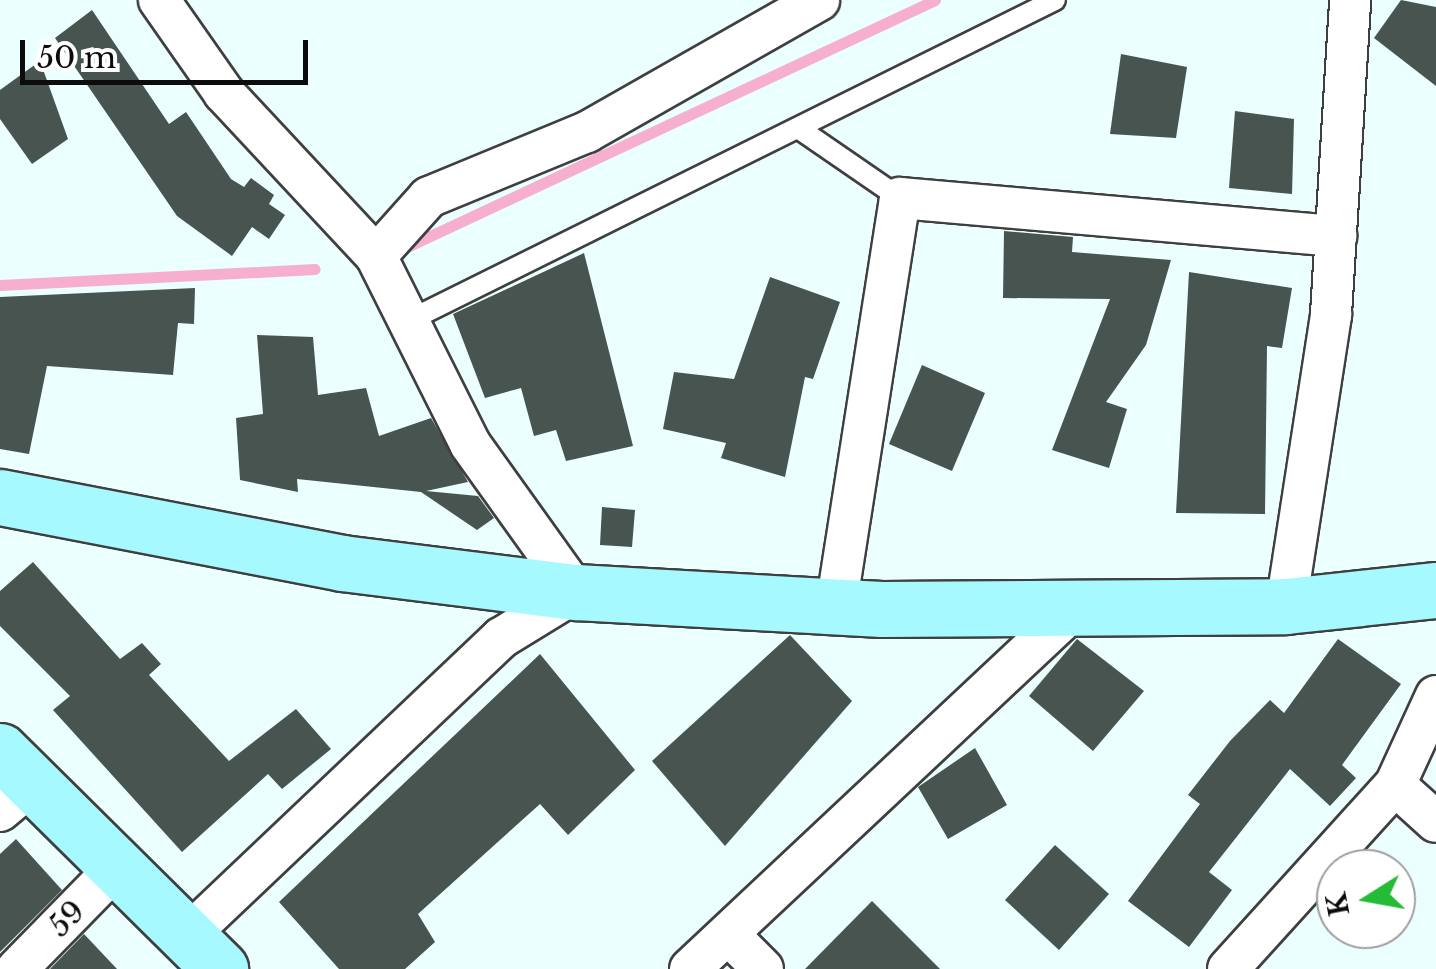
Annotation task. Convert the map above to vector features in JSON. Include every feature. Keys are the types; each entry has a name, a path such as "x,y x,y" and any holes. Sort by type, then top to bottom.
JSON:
{"street":[{"path":"159,0 224,93 376,256 470,444 576,592"},
{"path":"376,256 429,197 587,132 820,0"},
{"path":"1286,606 1336,236 1350,0"},
{"path":"836,607 900,198 1336,236"},
{"path":"0,497 342,563 576,592 836,607 1076,608 1286,606 1436,590"},
{"path":"11,782 116,868 204,952 501,638 576,592"},
{"path":"690,969 1076,608"},
{"path":"1228,969 1395,785 1436,696"},
{"path":"1395,785 1436,822"},
{"name":"59","path":"18,969 116,868"},
{"path":"729,935 763,969"}],"lane":[{"path":"408,321 801,130 1055,0"},
{"path":"801,130 900,198"}],"building":[{"path":"1401,0 1436,7 1436,86 1374,38"},
{"path":"92,10 169,124 186,112 231,179 244,187 251,178 274,195 269,204 285,215 269,239 252,227 232,256 177,216 55,38"},
{"path":"1121,54 1187,67 1176,138 1110,134"},
{"path":"40,61 68,139 32,164 0,119 0,90"},
{"path":"1235,111 1294,119 1292,194 1229,188"},
{"path":"1004,231 1073,237 1072,252 1171,260 1146,345 1106,402 1127,409 1109,468 1052,450 1110,299 1003,298"},
{"path":"584,253 633,446 566,461 556,430 534,436 521,388 485,398 453,314"},
{"path":"1189,272 1292,288 1282,348 1267,346 1265,514 1176,513"},
{"path":"770,277 840,302 813,379 805,377 785,477 721,458 726,443 663,429 674,372 734,379"},
{"path":"195,288 194,324 178,323 173,375 47,366 29,454 0,449 0,297"},
{"path":"257,335 313,337 318,395 366,388 379,436 431,418 468,482 426,491 478,496 494,518 477,530 421,492 297,479 298,492 240,480 236,418 263,414"},
{"path":"922,365 985,393 952,471 889,444"},
{"path":"602,507 635,510 632,547 600,545"},
{"path":"33,562 120,659 142,643 161,664 149,675 229,761 296,709 331,749 282,789 268,774 182,852 53,710 70,696 0,626 0,591"},
{"path":"790,635 852,701 725,846 652,761"},
{"path":"1077,639 1144,691 1093,751 1029,696"},
{"path":"1338,639 1401,684 1342,765 1356,778 1330,806 1290,769 1209,872 1232,890 1189,947 1128,901 1200,804 1188,795 1230,741 1270,700 1284,713"},
{"path":"540,654 635,770 568,835 540,804 418,914 435,942 405,969 339,969 279,902"},
{"path":"975,748 1007,805 948,839 918,787"},
{"path":"16,839 62,890 0,952 0,854"},
{"path":"1055,845 1109,894 1059,950 1005,900"},
{"path":"872,901 940,969 805,969"},
{"path":"84,934 117,969 50,969"}],"waterway":[{"path":"396,252 935,0"},
{"path":"0,285 315,269"}]}
